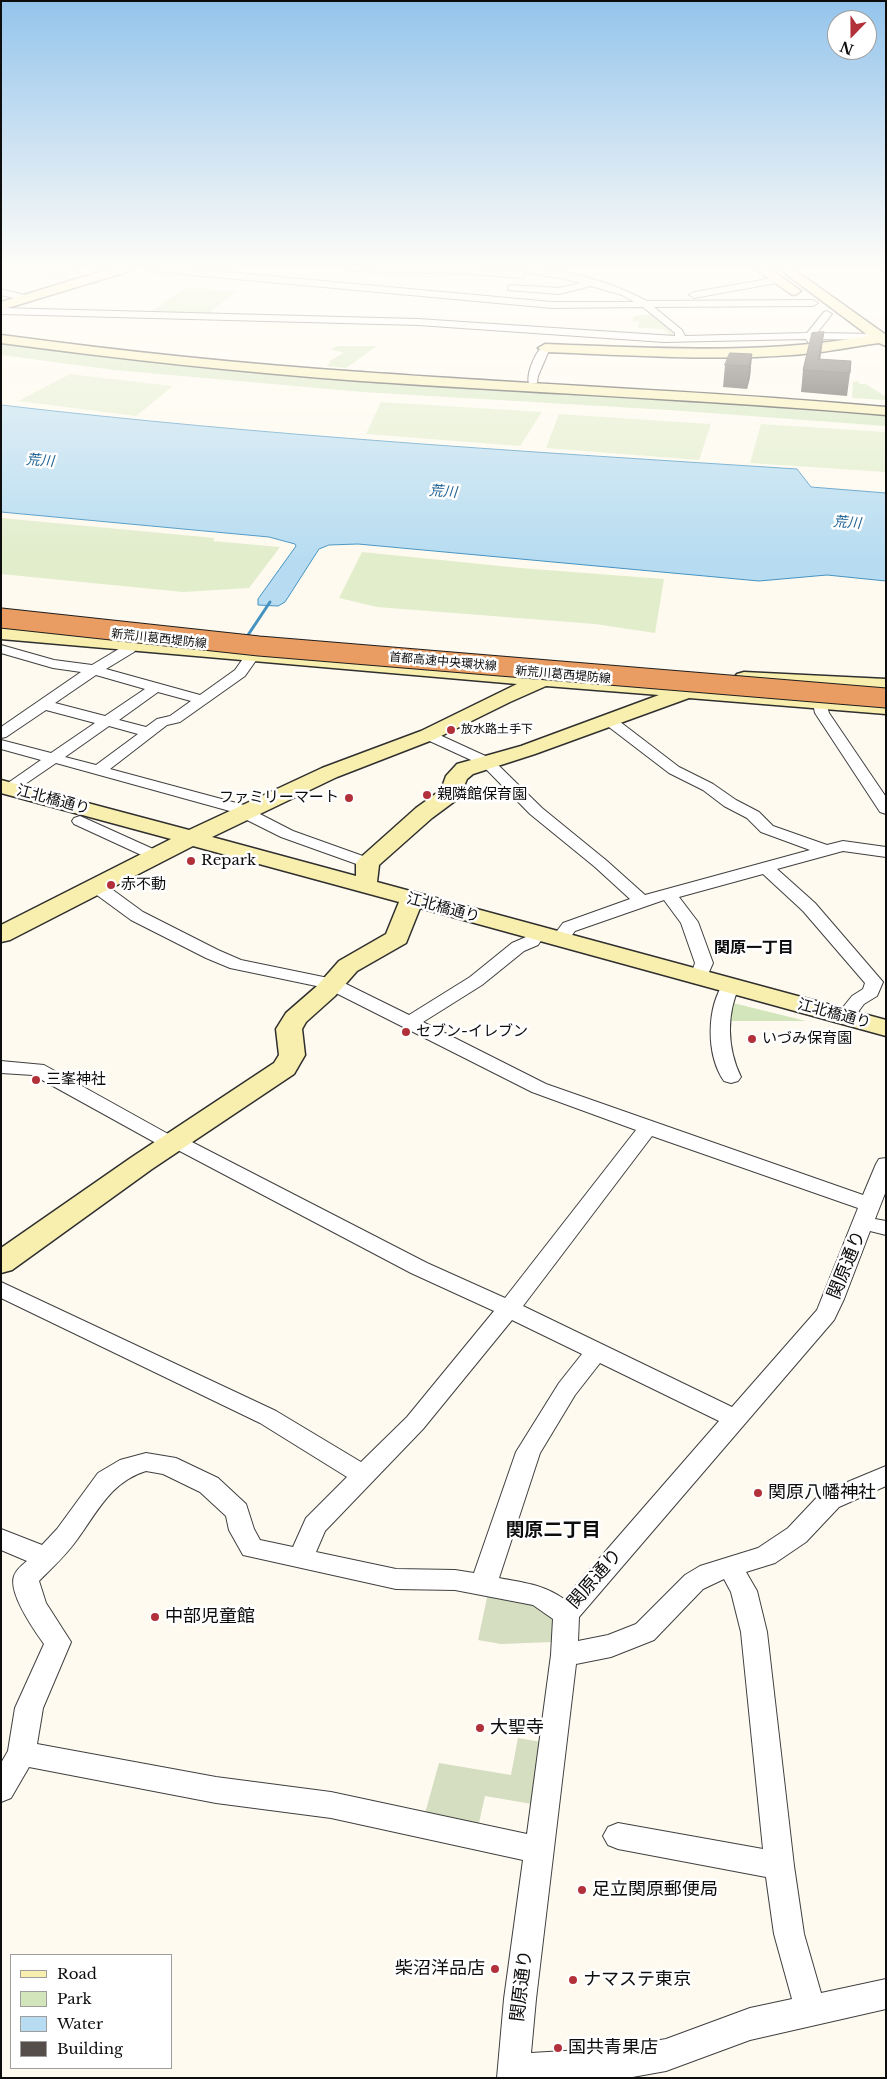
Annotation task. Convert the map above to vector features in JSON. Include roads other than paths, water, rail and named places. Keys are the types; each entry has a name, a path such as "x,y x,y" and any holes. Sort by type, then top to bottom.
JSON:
{"highway":[{"name":"首都高速中央環状線","path":"1,618 259,646 885,705"},
{"name":"首都高速中央環状線","path":"1,629 445,669 885,705"}],"main road":[{"path":"230,365 352,376 802,403 886,410"},
{"path":"297,365 533,382 886,402"},
{"path":"715,392 730,395 788,399 802,403"},
{"name":"新荒川葛西堤防線","path":"1,623 686,691 820,703 885,705"},
{"name":"新荒川葛西堤防線","path":"1,633 252,656 885,705"},
{"path":"551,678 763,679 886,685"},
{"path":"364,874 424,813 451,793 457,776 466,769 528,750 610,721 680,696 686,691"},
{"name":"江北橋通り","path":"4,787 193,838 364,874 414,900 886,1028"},
{"path":"1,1263 173,1142 285,1068 292,1055 289,1029 295,1018 332,984 348,966 397,938 408,906 414,900"}],"street":[{"path":"533,382 533,376 538,365"},
{"path":"1,734 94,670 129,649 132,645"},
{"path":"1,648 53,664 94,670 202,700"},
{"path":"99,770 162,722 175,719 240,673 252,656"},
{"path":"1,935 247,812 350,764 428,735 551,678"},
{"path":"4,787 55,758 155,688"},
{"path":"820,703 822,713 886,809"},
{"path":"44,705 149,732"},
{"path":"610,721 674,770 708,787 730,804 754,815 767,829 826,850"},
{"path":"428,735 487,762 536,811 601,864 642,901"},
{"path":"1,744 247,812 364,874"},
{"path":"80,821 156,856"},
{"path":"409,1023 476,981 518,947 642,901 843,846 886,852"},
{"path":"765,867 809,907 874,982 872,992 858,1000 846,1016"},
{"path":"96,886 137,916 212,954 236,964 332,984 539,1088 648,1128 874,1219"},
{"path":"668,894 689,922 704,963 704,968 699,977"},
{"path":"731,985 725,994 720,1021 725,1066 731,1077"},
{"path":"1,1067 37,1069 163,1139 181,1144 419,1268 507,1308 735,1419"},
{"path":"301,1558 315,1525 414,1423 544,1264 594,1196 648,1128"},
{"name":"関原通り","path":"513,2074 538,1850 564,1655 566,1614 826,1314 874,1219 886,1164"},
{"path":"1,1289 268,1417 364,1476"},
{"path":"483,1586 528,1452 566,1388 596,1352"},
{"path":"1,1790 22,1753 29,1708 58,1642 37,1614 27,1593 26,1578 66,1536 107,1480 129,1467 146,1462 167,1465 209,1485 237,1511 242,1530 252,1548 396,1578 455,1580 539,1596 566,1614"},
{"path":"564,1655 611,1646 645,1632 694,1582 709,1573 766,1556 797,1535 830,1500 886,1475"},
{"path":"1,1539 44,1557"},
{"path":"730,1567 744,1591 754,1632 788,1934 810,2010"},
{"path":"22,1753 216,1790 331,1805 538,1850"},
{"path":"618,1836 779,1866"},
{"path":"513,2074 614,2064 666,2055 750,2024 886,1994"}],"water":[{"name":"荒川","path":"1,405 199,426 797,469 811,487 886,493 886,581 827,575 759,581 358,544 329,545 319,549 285,602 278,606 258,605 258,599 296,546 295,544 269,537 1,512"}],"waterway":[{"path":"246,638 270,602"}],"place":[{"name":"放水路土手下","path":"451,730"},
{"name":"親隣館保育園","path":"427,795"},
{"name":"ファミリーマート","path":"349,798"},
{"name":"Repark","path":"191,861"},
{"name":"赤不動","path":"111,885"},
{"name":"セブン-イレブン","path":"406,1032"},
{"name":"いづみ保育園","path":"752,1039"},
{"name":"三峯神社","path":"36,1080"},
{"name":"関原八幡神社","path":"758,1493"},
{"name":"中部児童館","path":"155,1617"},
{"name":"大聖寺","path":"480,1728"},
{"name":"足立関原郵便局","path":"582,1890"},
{"name":"柴沼洋品店","path":"495,1969"},
{"name":"ナマステ東京","path":"573,1980"},
{"name":"国共青果店","path":"558,2048"}],"district":[{"name":"関原一丁目","path":"754,948"},
{"name":"関原二丁目","path":"553,1531"}]}
